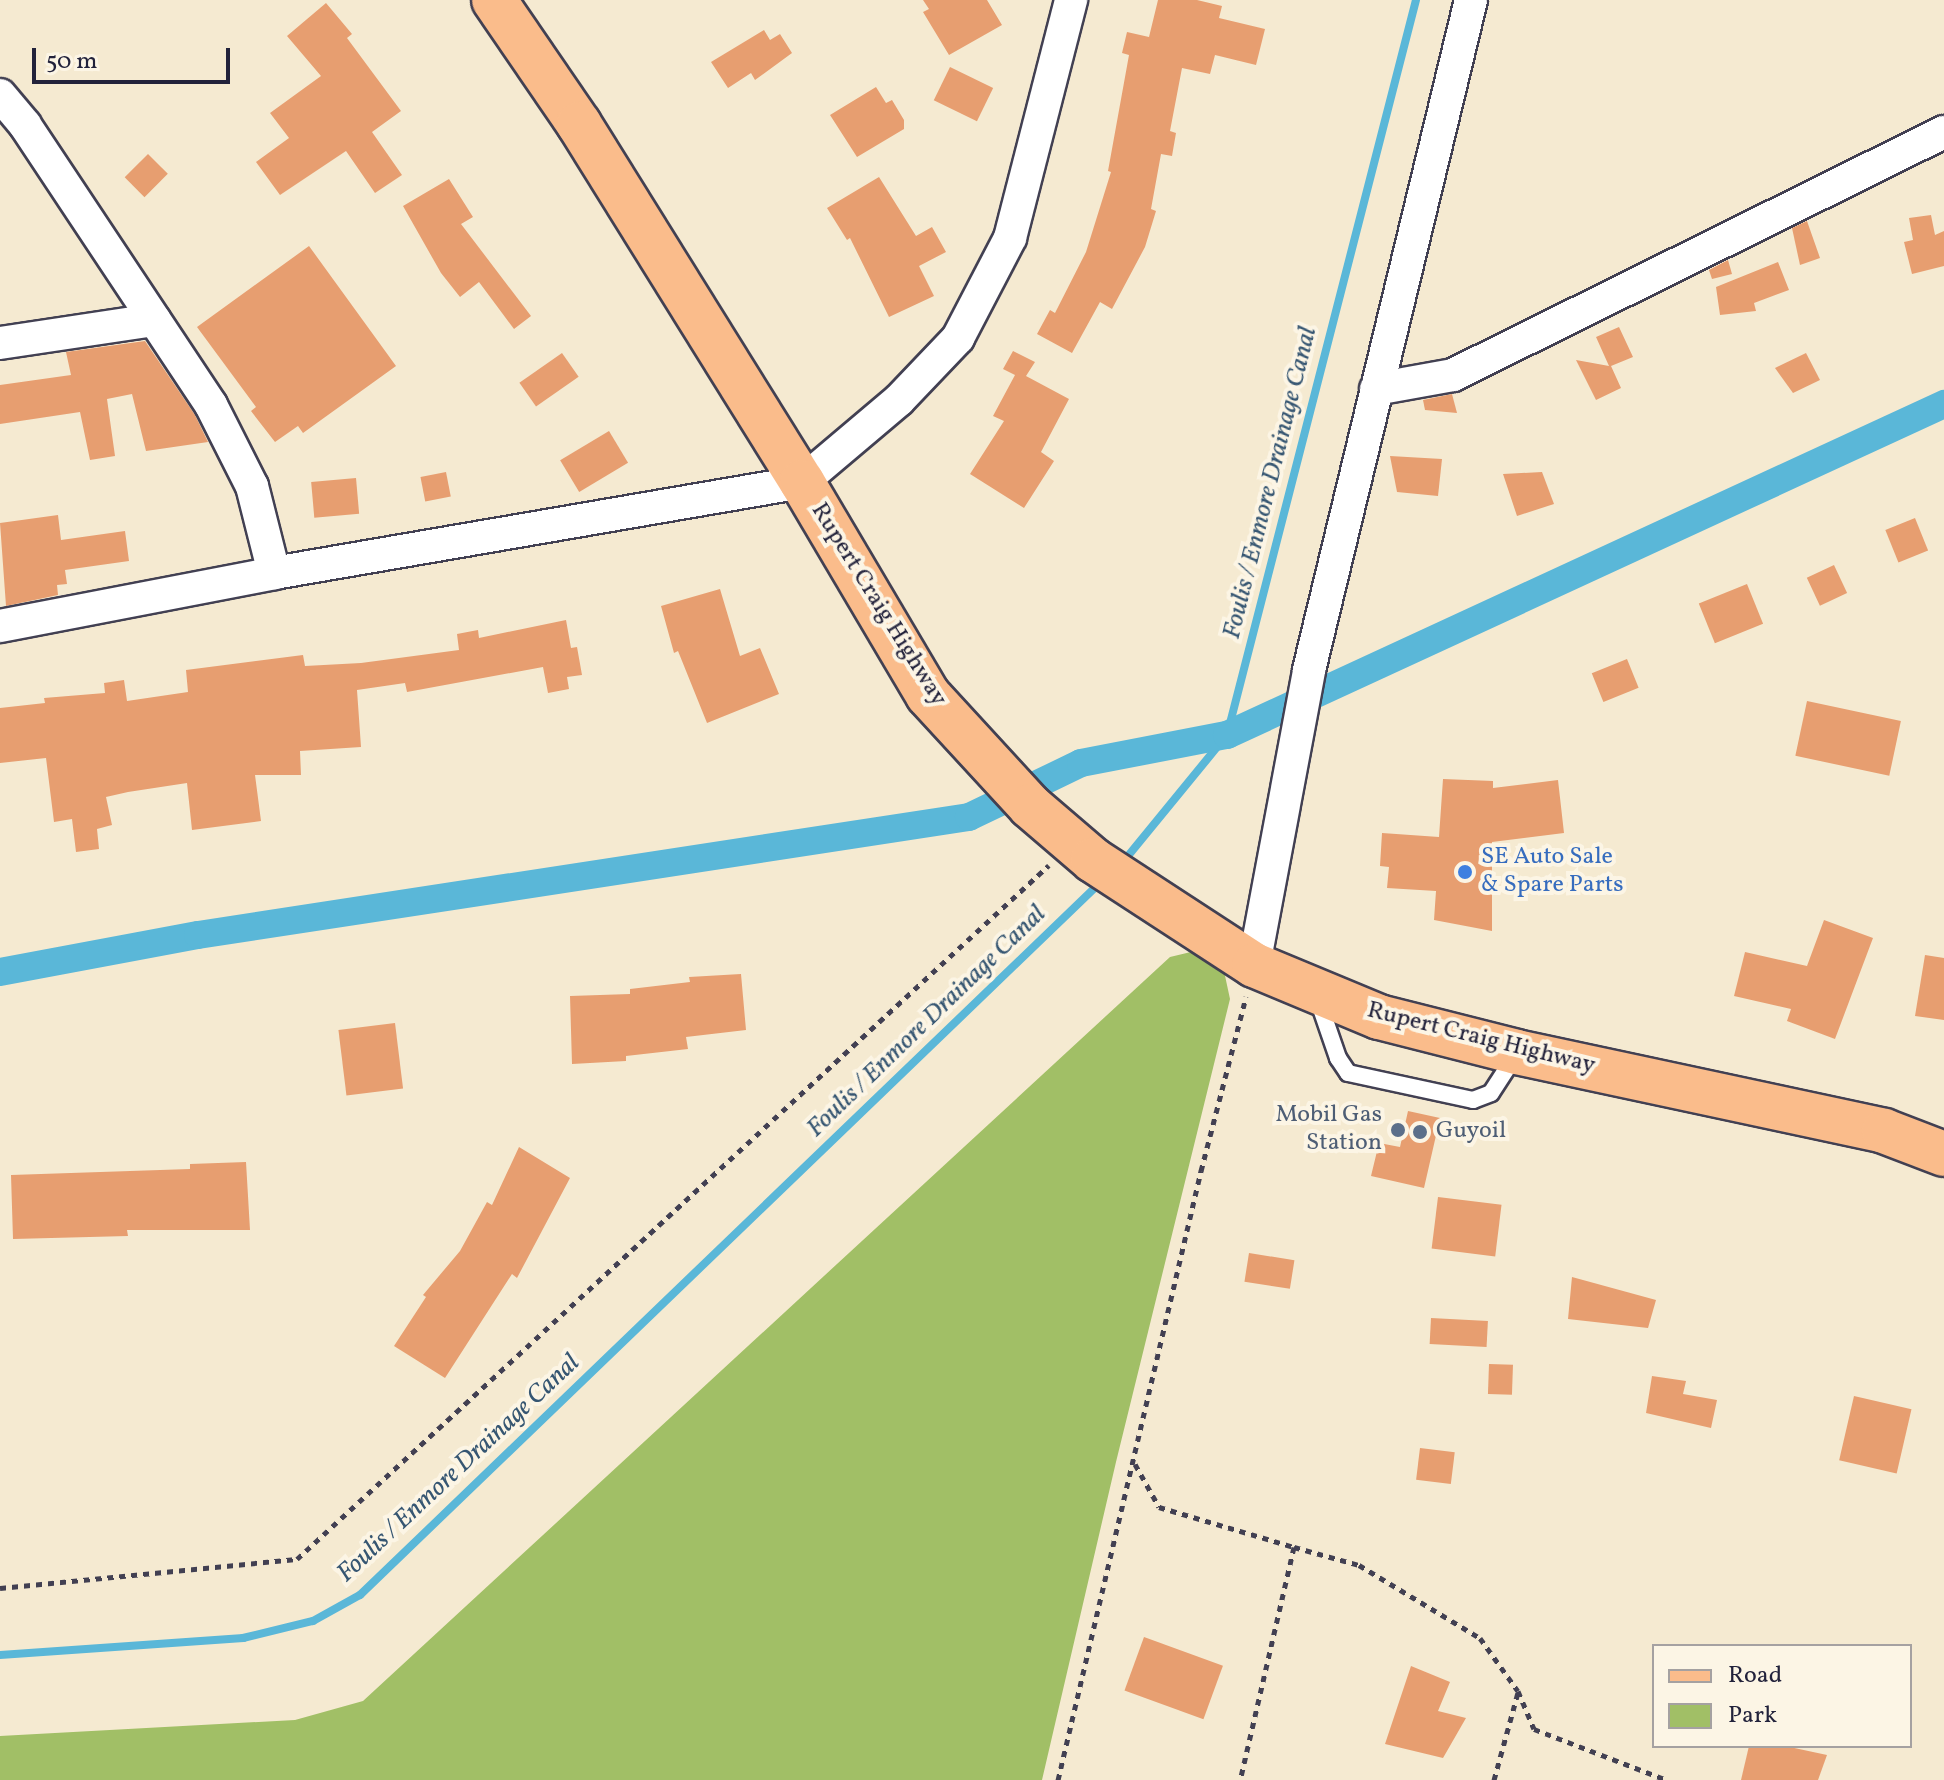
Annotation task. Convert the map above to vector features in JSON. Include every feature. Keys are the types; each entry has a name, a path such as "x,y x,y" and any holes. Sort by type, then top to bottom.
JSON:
{"main road":[{"name":"Rupert Craig Highway","path":"494,0 579,124 802,482 928,695 1030,806 1083,852 1254,965 1379,1017 1517,1052 1884,1131 1944,1154"}],"street":[{"path":"0,626 274,573 802,482 899,400 958,338 1010,238 1071,0"},
{"path":"1254,965 1290,758 1309,670 1471,0"},
{"path":"0,95 25,125 211,405 252,486 274,573"},
{"path":"1376,389 1453,375 1944,132"},
{"path":"0,343 154,320"}],"lane":[{"path":"1315,990 1338,1058 1348,1073 1473,1100 1491,1093 1517,1052"}],"path":[{"path":"0,1588 297,1559 1083,852"},
{"path":"1058,1780 1135,1463 1201,1171 1254,965"},
{"path":"1135,1463 1159,1507 1359,1565 1480,1638 1518,1691 1534,1729 1667,1780"},
{"path":"1240,1780 1294,1547"},
{"path":"1494,1780 1518,1691"}],"green space":[{"path":"1195,951 1224,971 1230,999 1116,1462 1042,1780 0,1780 0,1736 295,1720 363,1701 1170,957"}],"building":[{"path":"923,0 987,0 1002,25 949,55 923,12 929,9"},
{"path":"1158,0 1197,0 1222,6 1219,18 1265,29 1256,65 1215,55 1210,74 1182,68 1170,131 1176,133 1172,156 1161,154 1151,209 1156,211 1145,247 1112,309 1100,302 1072,353 1037,334 1050,310 1055,313 1086,252 1111,172 1108,171 1129,55 1122,53 1127,32 1149,37"},
{"path":"326,3 352,34 347,38 401,111 372,132 402,175 375,193 346,151 280,195 256,162 289,138 270,113 321,76 287,36"},
{"path":"764,30 770,40 780,34 792,53 755,80 751,73 728,88 711,62"},
{"path":"950,67 993,88 977,121 934,100"},
{"path":"876,87 886,103 892,100 904,120 904,129 857,157 830,115"},
{"path":"148,154 168,174 144,197 125,177"},
{"path":"879,177 916,236 932,227 946,252 919,266 934,296 889,317 850,238 847,240 827,208"},
{"path":"449,179 473,217 461,224 531,316 514,329 479,282 460,297 441,273 403,206"},
{"path":"1931,215 1935,235 1944,231 1944,266 1912,274 1904,242 1913,240 1909,218"},
{"path":"1807,221 1820,258 1800,265 1792,228"},
{"path":"309,246 396,366 303,433 298,426 275,442 251,411 256,407 197,327"},
{"path":"1728,260 1732,274 1712,279 1709,270"},
{"path":"1778,262 1789,290 1754,303 1756,311 1720,315 1716,287"},
{"path":"1619,327 1633,357 1611,366 1621,388 1596,400 1576,360 1609,366 1596,337"},
{"path":"145,341 195,415 208,442 146,451 132,394 107,399 115,456 90,460 80,412 0,424 0,385 71,375 66,352"},
{"path":"1013,351 1035,362 1026,376 1069,399 1041,452 1054,461 1024,508 970,474 1004,421 993,416 1015,375 1003,369"},
{"path":"562,353 579,377 536,407 519,383"},
{"path":"1806,353 1820,380 1793,393 1775,368"},
{"path":"1452,394 1457,413 1425,410 1423,400"},
{"path":"609,431 628,463 579,492 560,460"},
{"path":"1390,456 1442,459 1438,496 1397,492"},
{"path":"446,472 451,497 425,502 420,477"},
{"path":"1542,472 1554,504 1517,516 1503,474"},
{"path":"356,478 359,514 314,518 311,482"},
{"path":"58,515 61,540 125,531 129,561 65,570 67,584 57,585 58,595 6,606 0,523"},
{"path":"1915,518 1928,550 1898,562 1885,530"},
{"path":"1834,565 1847,593 1820,606 1807,578"},
{"path":"1747,584 1763,624 1715,643 1699,603"},
{"path":"720,589 740,656 760,648 779,694 707,723 678,651 674,653 661,606"},
{"path":"566,620 571,648 577,647 582,675 567,677 569,689 548,693 543,667 407,692 405,683 357,690 361,747 300,751 301,775 255,775 261,821 192,830 187,783 128,792 106,797 112,825 97,829 99,849 76,852 72,819 54,822 46,758 0,763 0,708 45,703 44,698 105,693 104,683 124,680 127,701 188,692 186,670 303,655 305,666 361,663 459,650 457,634 478,630 479,638"},
{"path":"1627,659 1639,688 1603,702 1592,673"},
{"path":"1807,701 1901,721 1889,776 1795,756"},
{"path":"1443,779 1493,781 1493,788 1558,780 1564,833 1492,842 1492,931 1434,920 1436,891 1387,888 1389,867 1380,866 1382,833 1439,837"},
{"path":"1824,920 1873,938 1835,1039 1787,1021 1791,1009 1734,996 1745,952 1807,966"},
{"path":"1925,955 1944,958 1944,1020 1915,1016"},
{"path":"741,974 746,1030 686,1037 688,1049 626,1056 626,1061 572,1064 570,996 630,994 630,989 690,982 689,977"},
{"path":"395,1023 403,1089 346,1095 338,1030"},
{"path":"1408,1111 1440,1118 1424,1188 1371,1176 1379,1143 1400,1147"},
{"path":"519,1147 570,1178 517,1278 512,1274 445,1378 394,1346 426,1297 423,1295 460,1251 487,1202 492,1205"},
{"path":"246,1162 250,1230 127,1230 128,1236 13,1239 11,1175 190,1169 190,1164"},
{"path":"1438,1197 1502,1205 1495,1256 1432,1249"},
{"path":"1249,1253 1294,1260 1290,1289 1244,1282"},
{"path":"1572,1277 1656,1300 1648,1328 1568,1319"},
{"path":"1431,1318 1488,1321 1487,1347 1430,1344"},
{"path":"1489,1364 1513,1365 1512,1395 1488,1394"},
{"path":"1652,1376 1686,1381 1683,1394 1717,1400 1711,1428 1646,1413"},
{"path":"1854,1396 1911,1409 1897,1474 1839,1460"},
{"path":"1420,1448 1455,1452 1451,1484 1416,1480"},
{"path":"1144,1637 1223,1666 1203,1719 1125,1691"},
{"path":"1411,1666 1450,1682 1438,1711 1466,1718 1443,1758 1385,1744"},
{"path":"1749,1748 1794,1748 1827,1755 1818,1780 1741,1780"}],"waterway":[{"name":"Foulis / Enmore Drainage Canal","path":"1123,862 1227,735 1416,0"},
{"path":"0,972 198,935 969,817 1081,763 1227,735 1944,404"},
{"name":"Foulis / Enmore Drainage Canal","path":"0,1655 243,1638 313,1621 360,1595 1101,882"}],"place":[{"name":"SE Auto Sale & Spare Parts","path":"1465,872"},
{"name":"Mobil Gas Station","path":"1398,1130"},
{"name":"Guyoil","path":"1420,1132"}]}
